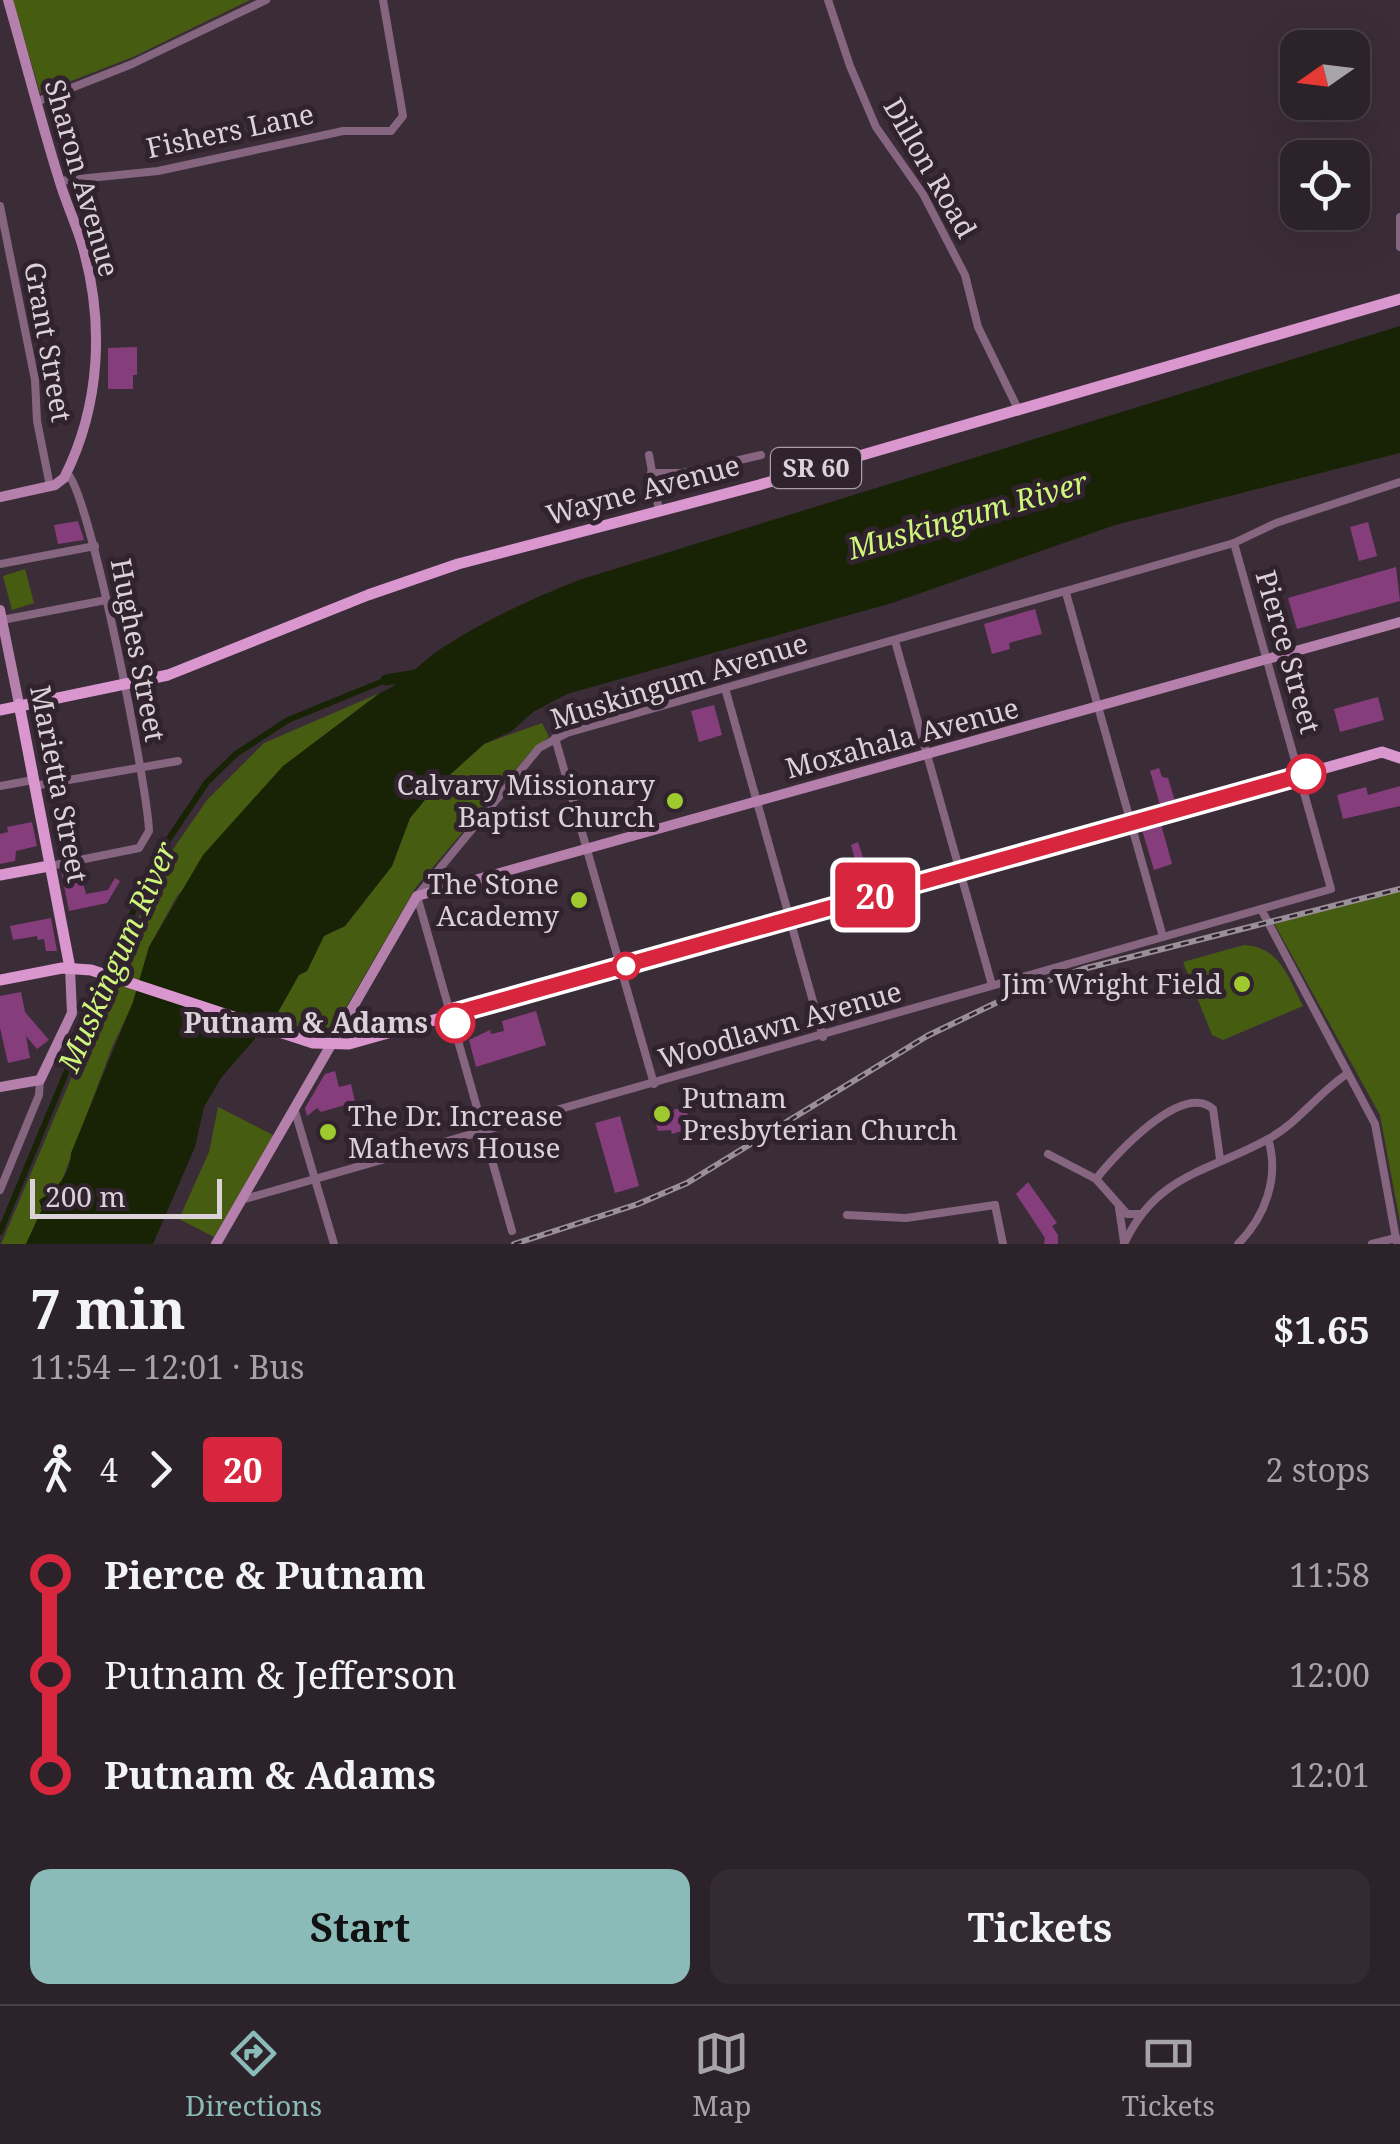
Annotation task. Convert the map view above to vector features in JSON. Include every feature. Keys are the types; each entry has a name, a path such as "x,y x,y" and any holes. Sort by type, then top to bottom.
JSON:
{"main road":[{"name":"Wayne Avenue","path":"19,704 202,664 433,572 1020,411 1400,299"},
{"name":"SR 60","path":"0,710 19,704"},
{"name":"Marietta Street","path":"19,704 70,968"},
{"path":"0,980 70,968 91,970 298,1038 349,1044 1382,752 1400,758"},
{"path":"0,876 49,866"}],"street":[{"name":"Sharon Avenue","path":"8,0 59,181 85,256 95,326 94,398 66,473"},
{"path":"36,102 132,64 266,0"},
{"name":"Fishers Lane","path":"59,181 158,171 343,131 391,132 403,116 383,0"},
{"name":"Dillon Road","path":"828,0 876,127 923,194 964,274 978,327 1020,411"},
{"name":"Grant Street","path":"0,206 35,380 37,421 50,486"},
{"path":"1400,217 1400,248"},
{"path":"649,454 658,511"},
{"path":"651,473 682,474 760,455"},
{"path":"0,496 50,486 60,482 66,473"},
{"name":"Hughes Street","path":"49,866 136,849 146,841 149,825 94,546 78,491 66,473"},
{"name":"Muskingum Avenue","path":"216,1244 417,896 539,748 555,738 1234,543 1276,523 1400,482"},
{"name":"Pierce Street","path":"1234,543 1331,889"},
{"path":"0,564 94,546"},
{"path":"1066,594 1163,937"},
{"path":"1,615 106,600"},
{"name":"Marietta Street","path":"1,615 19,704"},
{"name":"Moxahala Avenue","path":"417,896 1400,622"},
{"path":"896,641 992,984"},
{"path":"726,688 823,1036"},
{"path":"555,738 654,1084"},
{"path":"1382,752 1400,747"},
{"path":"0,786 178,761"},
{"name":"Woodlawn Avenue","path":"241,1200 1331,889"},
{"path":"417,896 512,1231"},
{"path":"1260,909 1374,1124 1397,1241 1372,1244"},
{"path":"0,1190 40,1095 40,1080 72,1013 70,968"},
{"path":"1124,1243 1140,1214 1177,1181 1268,1139 1296,1121 1326,1088 1348,1074"},
{"path":"0,1088 40,1080"},
{"path":"1096,1179 1138,1134 1174,1110 1195,1103 1205,1103 1213,1110 1220,1159"},
{"path":"294,1108 334,1244"},
{"path":"1238,1244 1258,1218 1269,1191 1274,1160 1268,1139"},
{"path":"1048,1154 1096,1179 1126,1214 1140,1214"},
{"path":"847,1215 906,1218 994,1203 1002,1244"},
{"path":"1118,1208 1124,1243"}],"green space":[{"path":"13,0 250,0 133,57 40,93"},
{"path":"25,569 34,603 12,610 3,576"},
{"path":"380,693 306,749 177,896 149,947 133,1003 61,1183 51,1194 26,1244 1,1244 160,868 207,800 264,743"},
{"path":"542,723 549,737 533,749 416,887 334,1028 317,1032 281,1021 278,1012 299,974 307,971 324,935 345,926 392,866 410,818 433,790 484,744"},
{"path":"1400,891 1400,1222 1380,1115 1274,923"},
{"name":"Jim Wright Field","path":"1244,945 1275,958 1303,1006 1223,1040 1212,1035 1183,962"},
{"path":"218,1107 273,1135 214,1237 179,1219 209,1152"}],"water":[{"path":"1400,326 1400,453 1115,525 892,603 567,694 533,712 512,731 484,744 433,790 410,818 392,866 345,926 324,936 307,971 299,975 278,1012 221,1078 204,1107 195,1147 153,1244 26,1244 42,1209 39,1200 57,1186 68,1168 133,1002 149,947 203,855 283,766 442,648 510,610 582,579"}],"building":[{"path":"137,347 133,389 108,389 108,348"},
{"path":"78,521 84,540 58,544 54,525"},
{"path":"1368,522 1377,556 1359,561 1350,527"},
{"path":"1396,567 1400,601 1297,629 1288,598"},
{"path":"1035,609 1042,634 1009,643 1010,649 992,654 984,624"},
{"path":"1378,697 1384,720 1340,732 1334,709"},
{"path":"714,705 722,735 699,742 691,711"},
{"path":"1159,768 1162,777 1168,778 1175,801 1160,805 1150,771"},
{"path":"1400,786 1400,806 1343,819 1337,795 1366,787 1368,795"},
{"path":"32,822 37,846 16,851 15,861 0,864 0,834 8,832 7,827"},
{"path":"1161,824 1172,864 1154,870 1142,830"},
{"path":"858,842 872,886 857,890 852,872 858,870 851,845"},
{"path":"79,868 86,894 108,890 115,878 120,881 107,903 69,911 61,871"},
{"path":"51,918 57,951 46,951 44,939 38,940 37,936 13,940 10,926"},
{"path":"21,992 25,1012 49,1040 37,1049 26,1036 30,1058 8,1063 0,1028 0,996"},
{"path":"536,1011 546,1045 476,1067 469,1040 490,1030 491,1034 504,1031 502,1021"},
{"path":"335,1071 339,1087 351,1084 355,1102 321,1112 317,1108 307,1116 305,1108 325,1074"},
{"name":"Putnam Presbyterian Church","path":"667,1105 669,1111 685,1107 692,1128 672,1134 671,1130 658,1131 652,1110"},
{"path":"620,1116 639,1186 615,1193 595,1123"},
{"path":"1028,1182 1057,1223 1052,1226 1058,1244 1044,1244 1045,1238 1016,1194"}],"waterway":[{"name":"Muskingum River","path":"386,680 422,674"},
{"name":"Muskingum River","path":"0,1232 154,861 207,782 236,754 288,720 386,680"}],"railway":[{"path":"514,1244 638,1204 687,1183 927,1036 1029,987 1083,969 1400,889"}],"bus line":[{"name":"20","path":"455,1023 452,1014 1306,774"}],"place":[{"name":"Calvary Missionary Baptist Church","path":"675,801"},
{"name":"The Stone Academy","path":"579,900"},
{"name":"Jim Wright Field","path":"1242,984"},
{"name":"Putnam & Adams","path":"455,1023"},
{"name":"Putnam Presbyterian Church","path":"662,1114"},
{"name":"The Dr. Increase Mathews House","path":"328,1132"}]}
